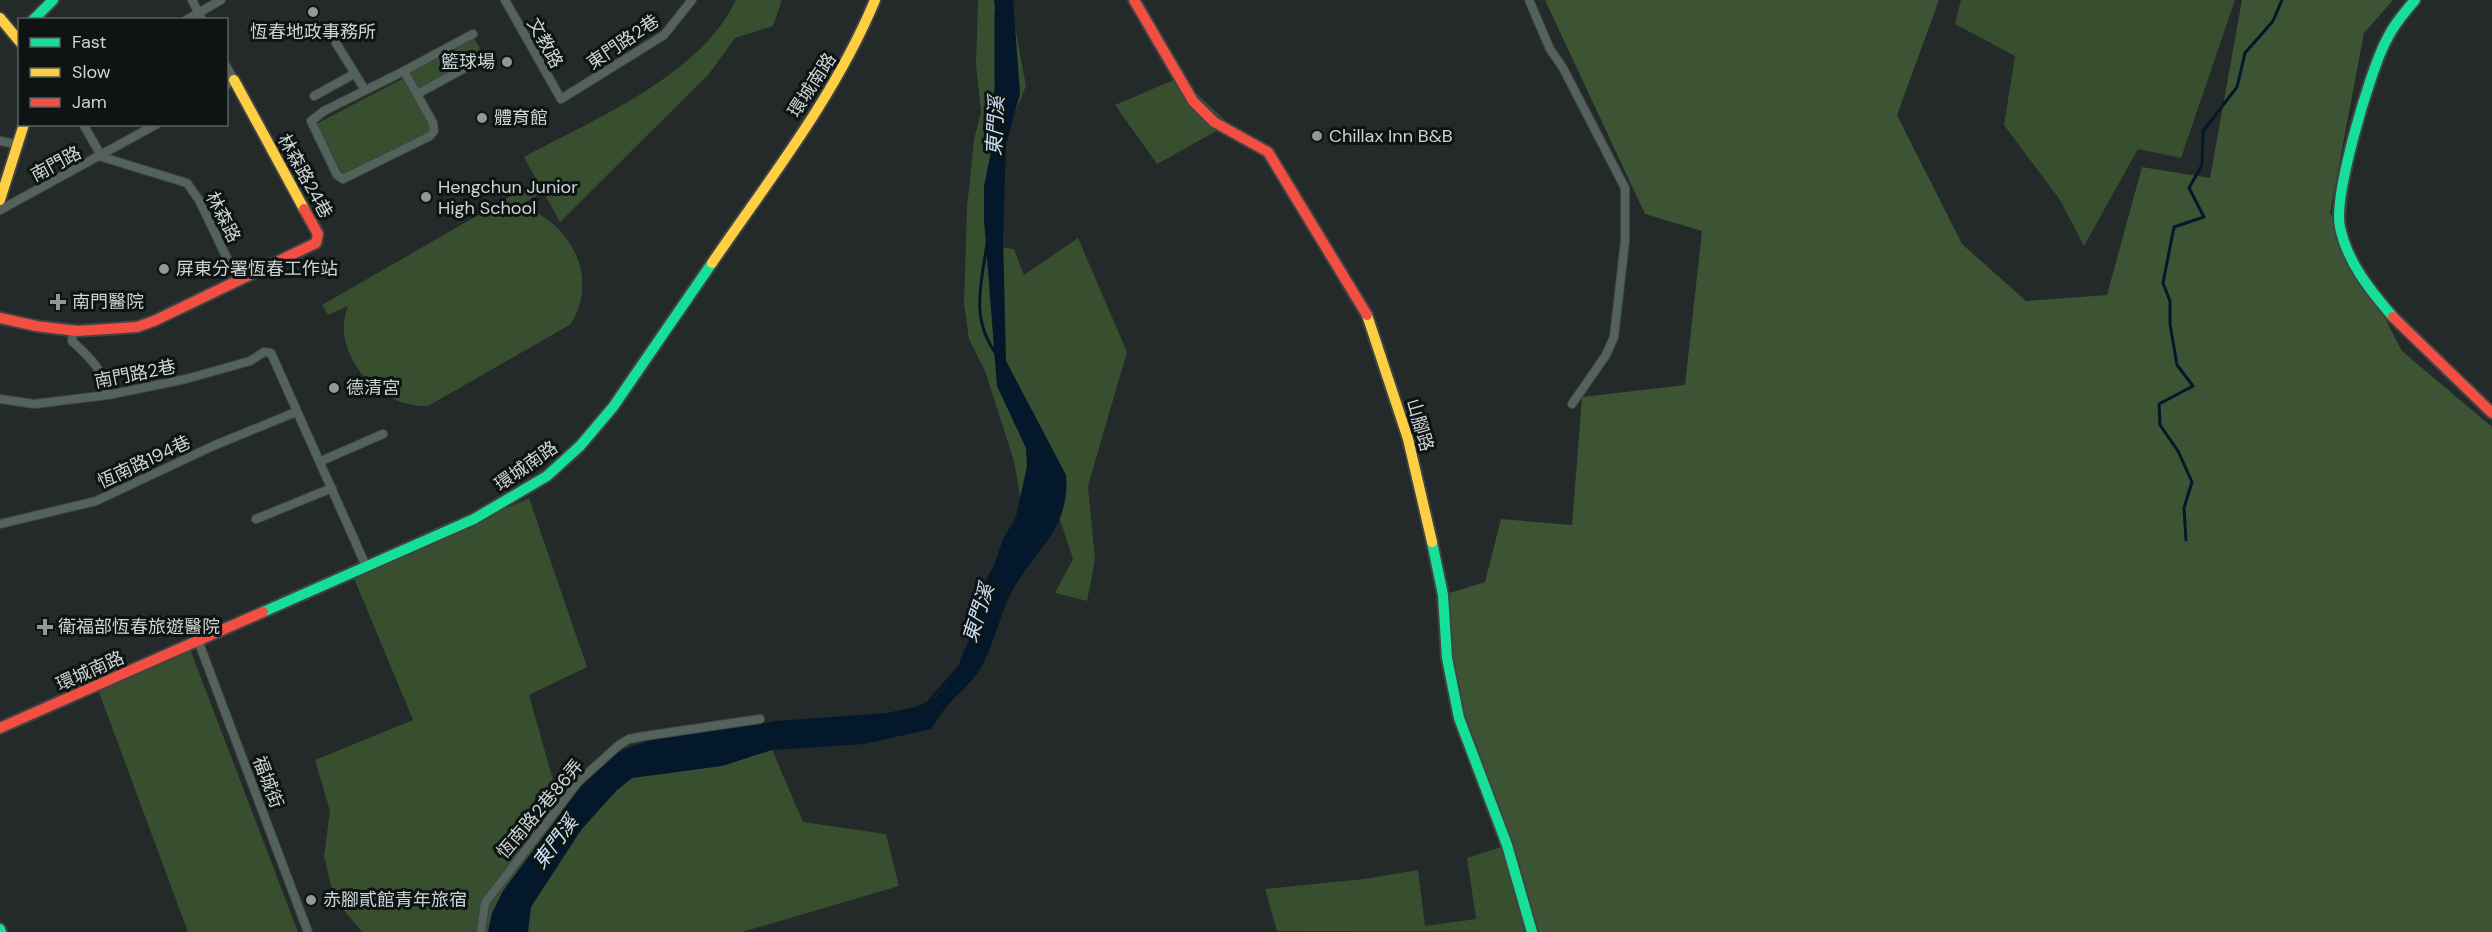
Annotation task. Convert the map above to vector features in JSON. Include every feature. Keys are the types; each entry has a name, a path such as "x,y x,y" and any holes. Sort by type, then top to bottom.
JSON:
{"street":[{"path":"35,18 53,0"},
{"path":"192,0 200,16 221,0"},
{"name":"文教路","path":"505,0 561,99"},
{"name":"東門路2巷","path":"561,99 664,35 692,0"},
{"name":"環城南路","path":"0,728 199,643 257,614 485,512 526,490 570,457 618,400 824,98 860,37 875,0"},
{"name":"山腳路","path":"1134,0 1193,101 1214,122 1268,152 1370,320 1408,438 1432,542 1443,595 1447,658 1459,718 1507,845 1532,932"},
{"path":"1529,0 1550,49 1563,68 1625,188 1625,241 1614,337 1606,355 1572,404"},
{"path":"2415,0 2392,30 2376,62 2341,201 2339,225 2344,244 2354,264 2386,309 2492,413"},
{"path":"0,18 18,37"},
{"path":"404,71 433,123 434,131 430,136 343,179 337,175 311,121 324,111 473,34"},
{"path":"336,43 365,90"},
{"path":"446,49 459,71"},
{"path":"417,94 486,57"},
{"path":"324,111 313,94 354,74"},
{"name":"林森路24巷","path":"230,82 318,234 316,243 238,281"},
{"path":"0,200 23,126"},
{"path":"84,126 102,157"},
{"name":"南門路","path":"0,210 102,157 155,126"},
{"path":"0,141 16,144"},
{"name":"林森路","path":"102,157 187,183 199,200 238,281"},
{"path":"0,318 46,328 126,330 142,326 238,281"},
{"path":"74,329 72,341 95,362 106,382 108,395"},
{"name":"南門路2巷","path":"0,399 34,404 108,395 186,379 250,361 264,352 271,353 296,412"},
{"path":"296,412 321,461 366,566"},
{"name":"恆南路194巷","path":"0,524 96,501 213,446 296,412"},
{"path":"321,461 383,434"},
{"path":"256,519 332,488"},
{"name":"福城街","path":"199,643 308,932"},
{"name":"恆南路2巷86弄","path":"481,932 484,903 520,853 578,782 619,745 629,739 645,736 760,719"}],"green space":[{"path":"736,0 782,0 773,26 735,38 709,74 560,222 524,157 612,111 672,73 698,51 719,27"},
{"path":"978,0 1010,0 1026,86 1007,132 987,245 1014,249 1024,275 1078,238 1127,352 1088,486 1095,560 1087,601 1055,593 1073,559 1054,502 1021,502 1014,461 985,371 969,339 964,304 967,208 974,140 981,112 976,64"},
{"path":"1545,0 1939,0 1897,115 1962,244 2026,301 2107,295 2142,167 2210,178 2242,0 2393,0 2364,33 2330,213 2402,351 2492,427 2492,932 1536,932 1459,718 1443,595 1485,582 1501,519 1572,525 1582,397 1685,385 1702,231 1645,214"},
{"path":"1961,0 2235,0 2181,158 2138,149 2084,246 2060,200 2004,125 2015,56 1955,24"},
{"path":"473,37 484,55 460,67 450,50"},
{"path":"444,53 454,70 419,89 410,72"},
{"path":"1183,76 1195,92 1229,124 1157,164 1115,105"},
{"path":"404,78 429,124 429,132 343,175 316,124"},
{"path":"534,183 541,193 521,205 554,224 575,253 581,270 582,288 579,306 571,324 428,406 410,404 392,398 376,388 362,375 352,359 346,342 344,324 348,306 328,315 322,305"},
{"path":"529,498 587,667 529,695 566,826 598,784 764,731 803,822 886,834 899,886 742,932 362,932 334,898 324,856 330,811 315,760 413,720 353,576"},
{"path":"190,649 298,932 188,932 97,687"},
{"path":"1507,845 1536,932 1277,931 1265,889 1364,879 1418,870 1425,926 1476,919 1467,858"}],"water":[{"path":"994,0 1013,0 1020,94 1006,144 1003,237 1006,361 1066,475 1066,493 1058,522 1016,584 980,669 947,706 931,729 864,744 772,750 722,766 632,778 616,791 581,830 531,907 528,932 488,932 492,913 503,891 582,785 613,754 650,740 777,721 887,713 915,707 934,699 951,679 969,646 979,594 993,569 1003,539 1016,517 1027,466 1026,448 997,386 984,220 984,186 992,147 997,26"}],"waterway":[{"path":"2186,540 2184,508 2192,482 2178,451 2160,425 2159,404 2193,386 2177,365 2170,324 2170,301 2163,283 2174,227 2204,217 2189,188 2202,165 2203,131 2237,87 2245,53 2273,21 2282,0"},
{"name":"東門溪","path":"996,11 996,79"},
{"name":"東門溪","path":"987,244 980,288 980,315 983,328 997,355"},
{"name":"東門溪","path":"988,579 998,561"},
{"name":"東門溪","path":"961,661 971,639"},
{"name":"東門溪","path":"926,705 957,669"}],"traffic: fast":[{"path":"35,18 53,0"},
{"path":"2393,317 2354,264 2343,240 2339,211 2347,162 2371,78 2389,35 2415,0"},
{"path":"263,612 474,519 547,476 580,446 613,407 712,263"},
{"path":"1432,542 1443,595 1447,658 1459,718 1507,845 1532,932"}],"traffic: slow":[{"path":"712,263 821,103 841,70 875,0"},
{"path":"0,18 18,40"},
{"path":"234,80 304,209"},
{"path":"0,200 23,126"},
{"path":"1367,315 1408,439 1432,542"}],"traffic: jam":[{"path":"1134,0 1193,101 1214,122 1268,152 1367,315"},
{"path":"0,318 36,326 77,331 137,327 154,321 316,243 318,234 304,209"},
{"path":"2393,317 2492,413"},
{"path":"0,728 263,612"}],"place":[{"name":"恆春地政事務所","path":"313,12"},
{"name":"籃球場","path":"507,62"},
{"name":"體育館","path":"482,118"},
{"name":"Chillax Inn B&B","path":"1317,136"},
{"name":"Hengchun Junior High School","path":"426,197"},
{"name":"屏東分署恆春工作站","path":"164,269"},
{"name":"南門醫院","path":"58,302"},
{"name":"德清宮","path":"334,388"},
{"name":"衛福部恆春旅遊醫院","path":"45,627"},
{"name":"赤腳貳館青年旅宿","path":"311,900"}]}
